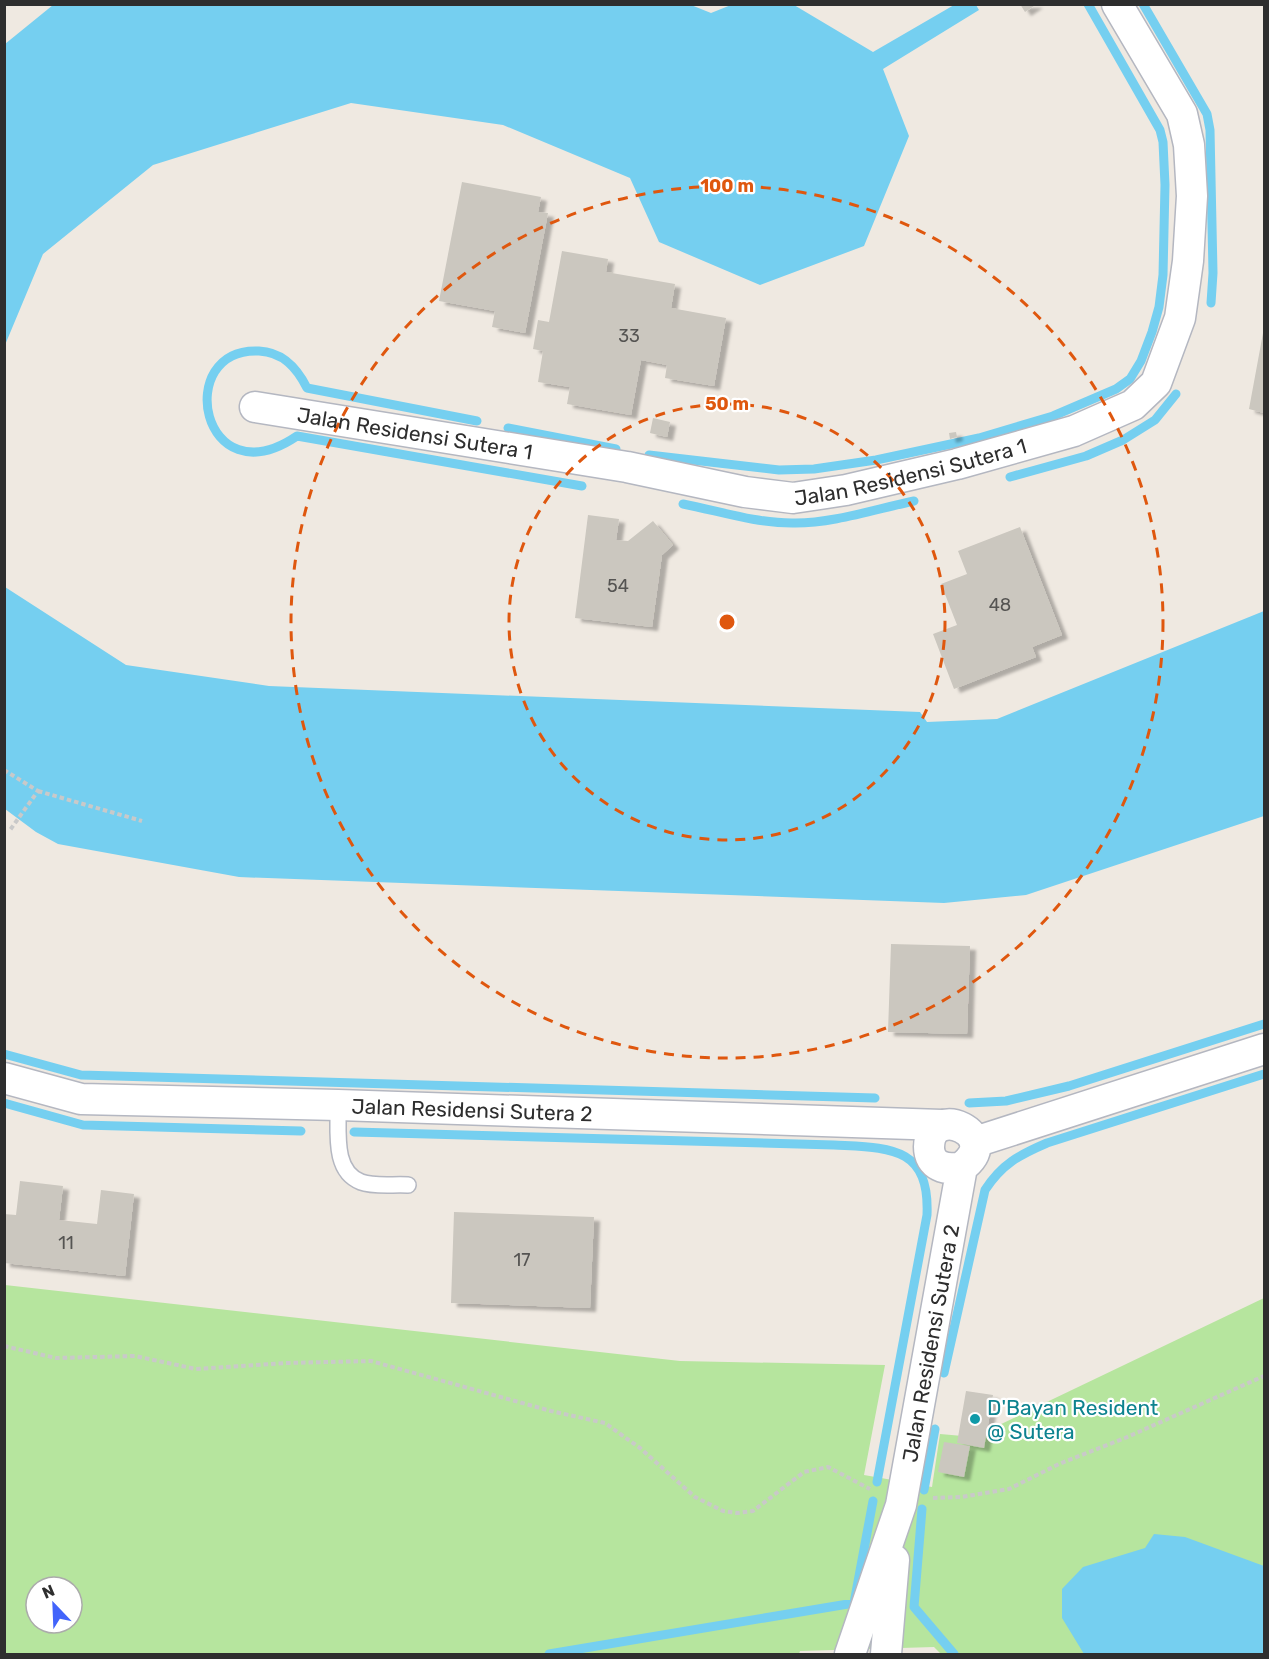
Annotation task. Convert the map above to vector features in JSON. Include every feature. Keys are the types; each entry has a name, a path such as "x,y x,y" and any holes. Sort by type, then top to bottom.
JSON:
{"street":[{"name":"Jalan Residensi Sutera 1","path":"255,407 627,467 745,492 793,498 846,490 968,461 1074,431 1133,405 1156,382 1180,318 1188,261 1192,196 1189,145 1182,114 1117,4"},
{"path":"942,1125 929,1141 929,1152 942,1168 951,1170 968,1154 1264,1049"},
{"name":"Jalan Residensi Sutera 2","path":"4,1078 81,1100 942,1125 952,1123 962,1126 970,1132 968,1154 898,1518 886,1654"},
{"name":"Jalan Residensi Sutera 2","path":"850,1654 898,1518"}],"lane":[{"path":"339,1106 339,1155 350,1176 363,1183 408,1185"}],"path":[{"path":"4,770 38,791 142,821"},
{"path":"10,830 38,791"},
{"path":"4,1346 56,1358 135,1356 196,1369 286,1363 371,1361 551,1411 605,1423 640,1448 695,1497 723,1511 737,1513 753,1511 804,1472 828,1467 870,1489"},
{"path":"928,1498 962,1497 1009,1489 1059,1464 1125,1438 1264,1376"}],"green space":[{"path":"5,1285 680,1361 885,1365 864,1475 932,1487 940,1434 974,1437 1264,1298 1264,1654 941,1654 934,1647 800,1651 799,1654 5,1654"}],"water":[{"path":"53,5 691,5 711,13 731,5 794,5 873,52 954,5 976,5 979,10 883,69 909,136 864,246 760,285 659,242 630,178 503,125 351,103 153,165 43,254 5,345 5,44"},
{"path":"5,587 126,665 269,686 920,712 927,722 997,719 1264,611 1264,816 1026,895 944,903 239,877 58,844 36,832 5,809"},
{"path":"1154,1534 1185,1537 1264,1566 1264,1654 1084,1654 1062,1618 1062,1589 1083,1567 1145,1548"}],"building":[{"path":"1020,4 1037,4 1025,12"},
{"path":"462,182 541,197 538,212 548,213 525,333 492,327 495,311 439,301"},
{"path":"562,251 608,259 606,272 675,284 671,308 726,318 714,386 665,378 667,365 641,360 631,415 567,404 570,387 538,382 543,351 533,349 538,320 549,322"},
{"path":"1264,333 1264,413 1249,409"},
{"path":"653,418 670,422 667,437 650,433"},
{"path":"956,432 957,437 950,439 949,433"},
{"path":"588,515 619,519 616,540 628,541 653,521 673,545 662,555 652,627 575,618"},
{"path":"1020,527 1062,635 1032,647 1036,657 954,689 933,634 957,625 941,584 967,574 958,551"},
{"path":"891,944 970,946 967,1034 888,1032"},
{"path":"20,1181 63,1186 59,1220 97,1224 101,1190 134,1194 125,1276 4,1263 4,1214 16,1215"},
{"path":"454,1212 594,1217 590,1308 451,1303"},
{"name":"D'Bayan Resident @ Sutera","path":"966,1391 993,1395 984,1448 957,1443"},
{"path":"944,1442 970,1446 964,1477 938,1472"}],"waterway":[{"path":"649,455 779,470 814,469 876,460 979,438 1053,416 1116,389 1130,379 1141,361 1159,307 1163,275 1165,185 1163,142 1160,130 1088,4"},
{"path":"1143,4 1207,114 1210,130 1213,273 1211,303"},
{"path":"477,421 307,388 299,374 288,362 275,354 259,351 232,356 215,372 207,393 209,416 220,437 238,450 264,451 297,436 582,486"},
{"path":"1010,477 1086,456 1123,440 1155,420 1176,394"},
{"path":"508,428 616,449"},
{"path":"683,504 751,519 807,523 838,519 914,501"},
{"path":"969,1103 1006,1101 1069,1086 1264,1024"},
{"path":"4,1054 81,1075 875,1098"},
{"path":"944,1373 985,1190 998,1173 1020,1156 1047,1143 1264,1074"},
{"path":"4,1103 83,1125 301,1131"},
{"path":"354,1132 834,1145 872,1147 902,1155 913,1163 921,1175 926,1192 927,1215 877,1482"},
{"path":"924,1490 935,1429"},
{"path":"549,1654 854,1603 873,1501"},
{"path":"922,1509 914,1607 954,1654"}],"place":[{"name":"D'Bayan Resident @ Sutera","path":"975,1419"}]}
